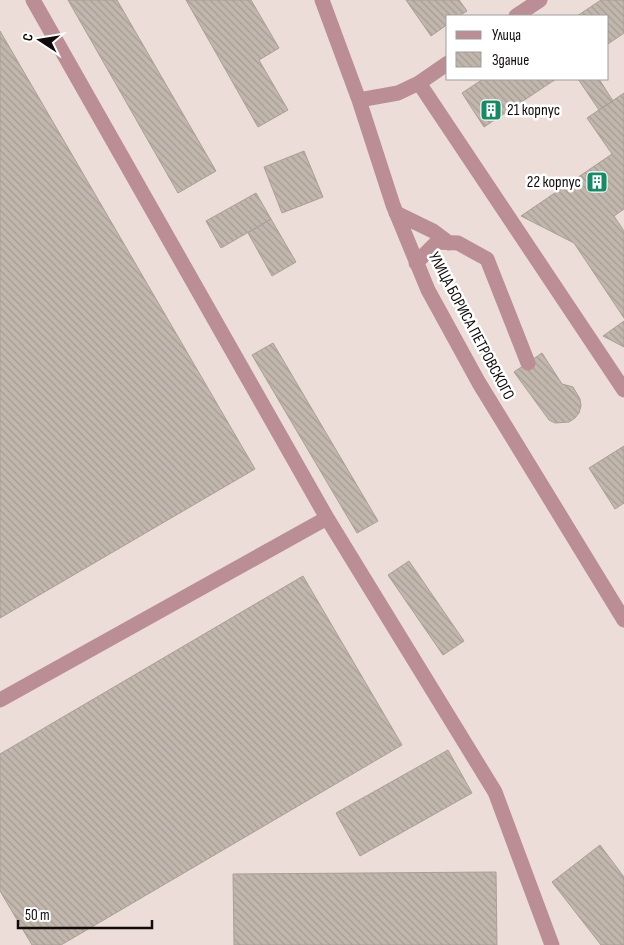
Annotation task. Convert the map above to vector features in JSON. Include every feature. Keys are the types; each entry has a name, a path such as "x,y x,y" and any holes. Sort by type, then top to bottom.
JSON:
{"street":[{"path":"33,0 327,518 494,792 552,945"},
{"name":"УЛИЦА БОРИСА ПЕТРОВСКОГО","path":"322,0 359,100 396,213 428,290 479,383 624,620"},
{"path":"518,15 540,0"},
{"path":"359,100 398,93 419,83 446,64"},
{"path":"419,83 624,390"},
{"path":"396,213 433,231 449,243"},
{"path":"416,263 437,242 458,243 488,260 528,363"},
{"path":"0,700 327,518"}],"building":[{"path":"68,0 117,0 216,171 178,193"},
{"path":"186,0 251,0 279,48 259,60 288,110 258,127"},
{"path":"406,0 459,0 467,11 461,15 446,15 446,25 431,36"},
{"path":"601,0 624,0 624,33 609,43 609,15 578,15"},
{"path":"0,31 255,469 0,618"},
{"name":"21 корпус","path":"482,80 554,80 484,127 462,93"},
{"path":"579,80 600,80 613,101 599,110"},
{"name":"22 корпус","path":"624,93 624,209 614,216 624,231 624,318 574,243 521,216 612,154 587,118"},
{"path":"304,151 323,197 282,213 264,167"},
{"path":"256,193 271,219 221,248 206,221"},
{"path":"271,219 296,262 272,276 248,233"},
{"path":"624,321 624,347 603,336"},
{"path":"273,343 378,521 357,533 252,355"},
{"path":"542,353 562,384 573,387 580,399 579,413 569,422 555,423 549,420 514,372"},
{"path":"624,446 624,503 615,509 589,468"},
{"path":"409,561 464,641 443,655 388,575"},
{"path":"303,576 402,745 61,945 32,945 0,891 0,754"},
{"path":"448,750 472,793 360,856 336,813"},
{"path":"600,845 624,877 624,945 601,945 552,882"},
{"path":"496,872 497,945 234,945 233,874"}],"place":[{"name":"21 корпус","path":"491,110"},
{"name":"22 корпус","path":"597,182"}]}
